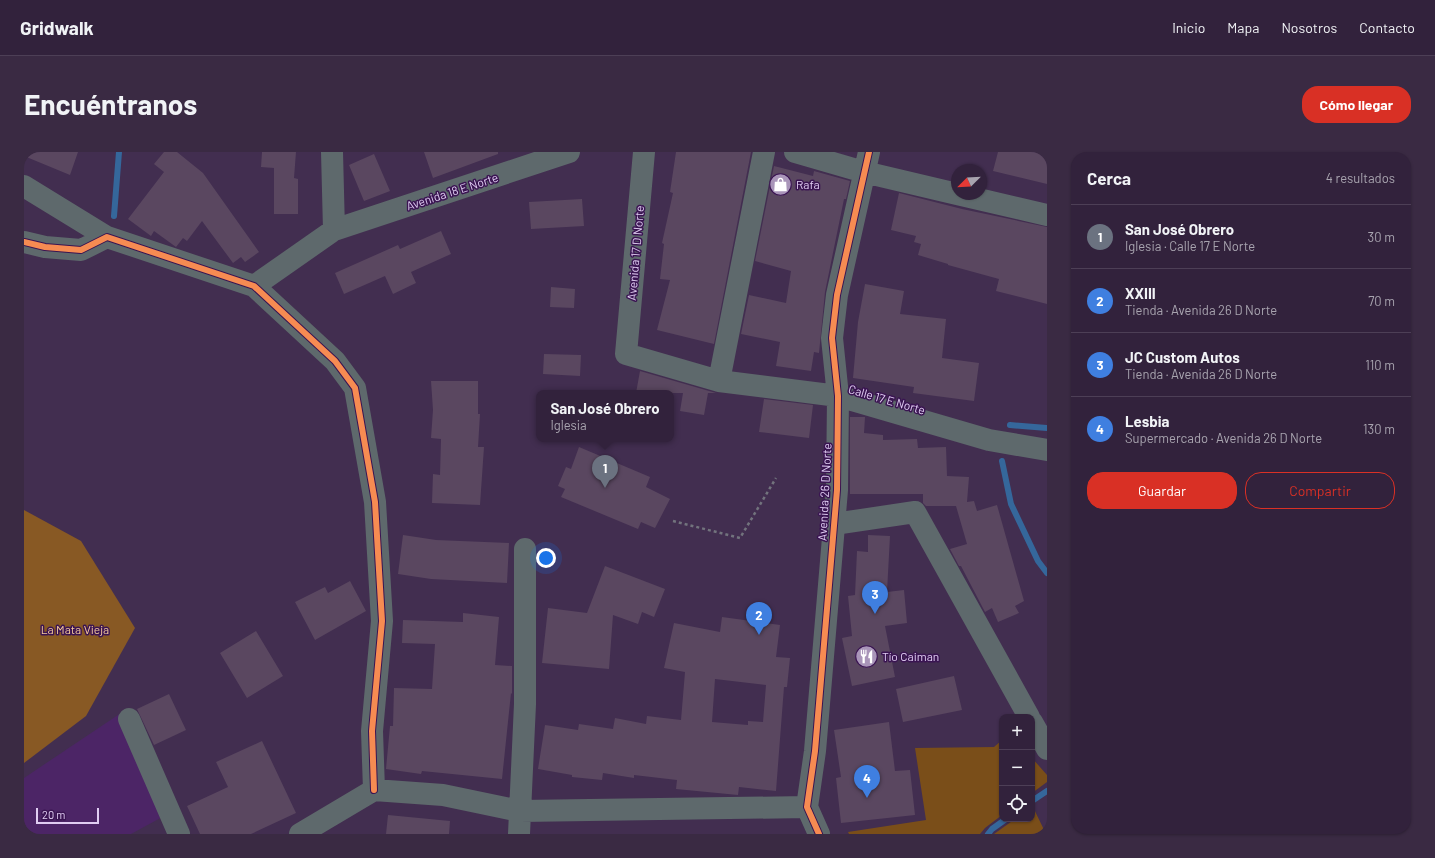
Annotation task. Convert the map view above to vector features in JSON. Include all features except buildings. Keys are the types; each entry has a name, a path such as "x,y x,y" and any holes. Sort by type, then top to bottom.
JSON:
{"street":[{"path":"332,152 334,230"},
{"name":"Avenida 18 E Norte","path":"254,286 334,230 569,152"},
{"name":"Avenida 17 D Norte","path":"626,354 644,152"},
{"path":"719,381 764,152"},
{"path":"795,152 866,162 951,192"},
{"name":"Avenida 26 D Norte","path":"807,807 815,751 837,490 838,396 832,338 837,295 866,162"},
{"path":"24,186 107,237 254,286 335,361 355,388 375,502 382,621 372,731 374,790"},
{"path":"983,200 1047,215"},
{"path":"24,242 45,247 81,250 107,237"},
{"name":"Calle 17 E Norte","path":"626,354 719,381 838,396 989,440 1047,450"},
{"path":"834,524 915,512 1027,714"},
{"path":"519,834 525,704 525,549"},
{"path":"129,719 179,834"},
{"path":"1035,727 1047,749"},
{"path":"300,834 374,790 442,795 520,811 807,807 819,834"}],"path":[{"path":"673,521 740,538 776,478"}],"shaded area":[{"path":"121,713 166,815 131,834 24,834 24,778"},
{"path":"999,743 999,817 985,828 980,834 849,834 848,832 926,820 915,748 994,747"},
{"path":"1035,761 1047,775 1047,782 1035,791"},
{"path":"1035,811 1046,834 994,834 1011,822 1035,822"}],"green space":[{"name":"La Mata Vieja","path":"24,510 81,541 135,628 86,716 24,763"}],"waterway":[{"path":"114,216 119,152"},
{"path":"1010,425 1047,428"},
{"path":"1002,461 1011,504 1038,561 1047,573"},
{"path":"1035,799 1047,791"},
{"path":"988,834 1002,822"}],"cycle path":[{"path":"819,834 807,807 815,751 837,490 838,396 832,338 837,295 869,152"},
{"path":"24,242 45,247 81,250 107,237 254,286 335,361 355,388 375,502 382,621 372,731 374,790"}],"place":[{"name":"Rafa","path":"781,184"},
{"name":"San José Obrero","path":"605,488"},
{"name":"JC Custom Autos","path":"875,614"},
{"name":"XXIII","path":"759,635"},
{"name":"Tío Caiman","path":"866,656"},
{"name":"Lesbia","path":"867,798"}]}
